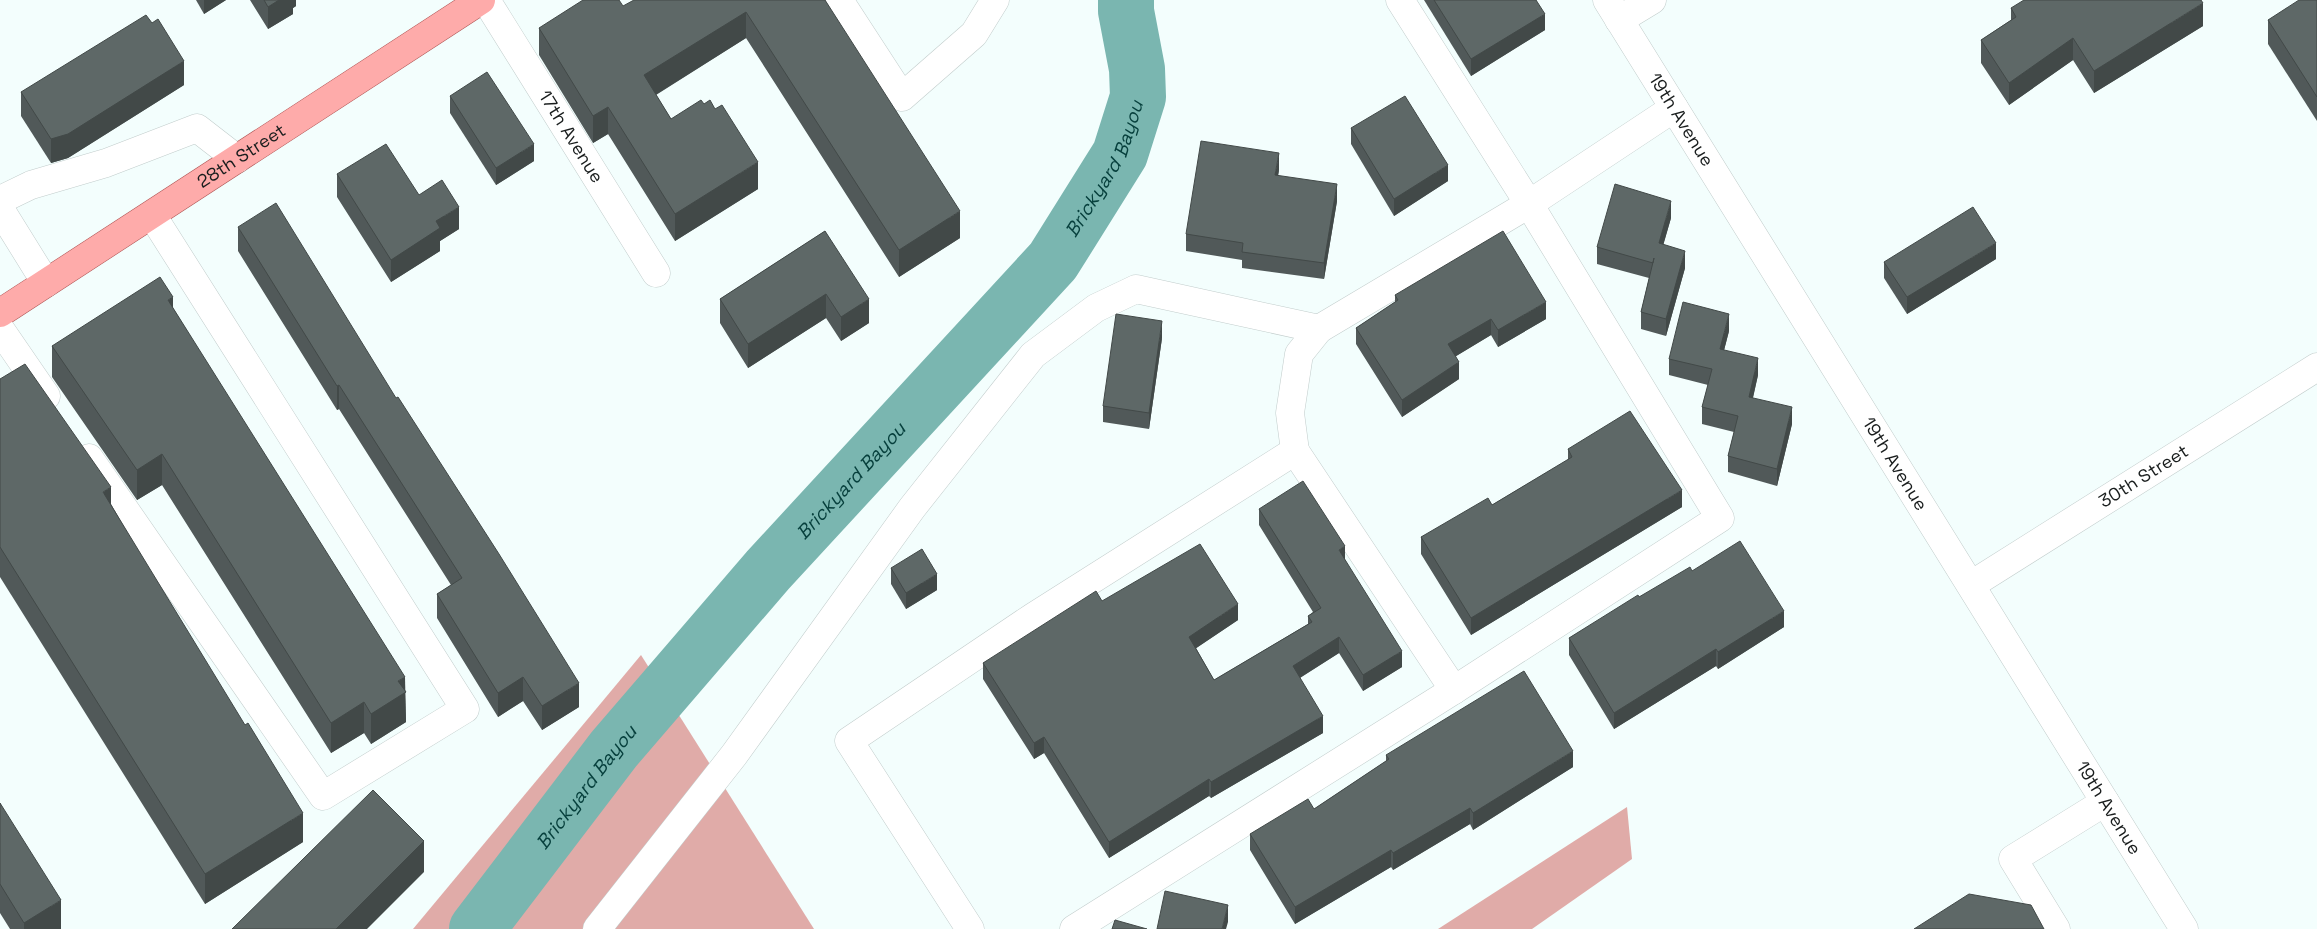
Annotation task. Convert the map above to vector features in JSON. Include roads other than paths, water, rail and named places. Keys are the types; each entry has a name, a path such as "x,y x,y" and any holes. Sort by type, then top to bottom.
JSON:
{"main road":[{"name":"28th Street","path":"0,313 481,0"}],"street":[{"name":"17th Avenue","path":"486,0 656,273"},
{"path":"840,0 902,97 974,34 994,0"},
{"path":"1074,929 1454,690 1720,518 1529,204 1400,0"},
{"path":"1613,10 1652,0"},
{"name":"19th Avenue","path":"1613,10 2184,929"},
{"path":"1454,690 1295,451 1290,413 1299,354 1319,329 1529,204 1674,108"},
{"path":"0,200 31,185 106,163 197,128 237,159"},
{"path":"0,209 46,283"},
{"path":"75,437 323,796 465,709 152,214"},
{"path":"597,929 734,755 912,508 1033,355 1096,308 1136,289 1319,329"},
{"path":"0,329 58,412"},
{"name":"30th Street","path":"1971,585 2317,368"},
{"path":"970,929 849,741 1033,617 1295,451"},
{"path":"2056,929 2013,859 2105,802"}],"waterway":[{"name":"Brickyard Bayou","path":"477,929 614,749 768,570 1053,261 1120,154 1138,97 1137,69 1126,11 1126,0"}]}
